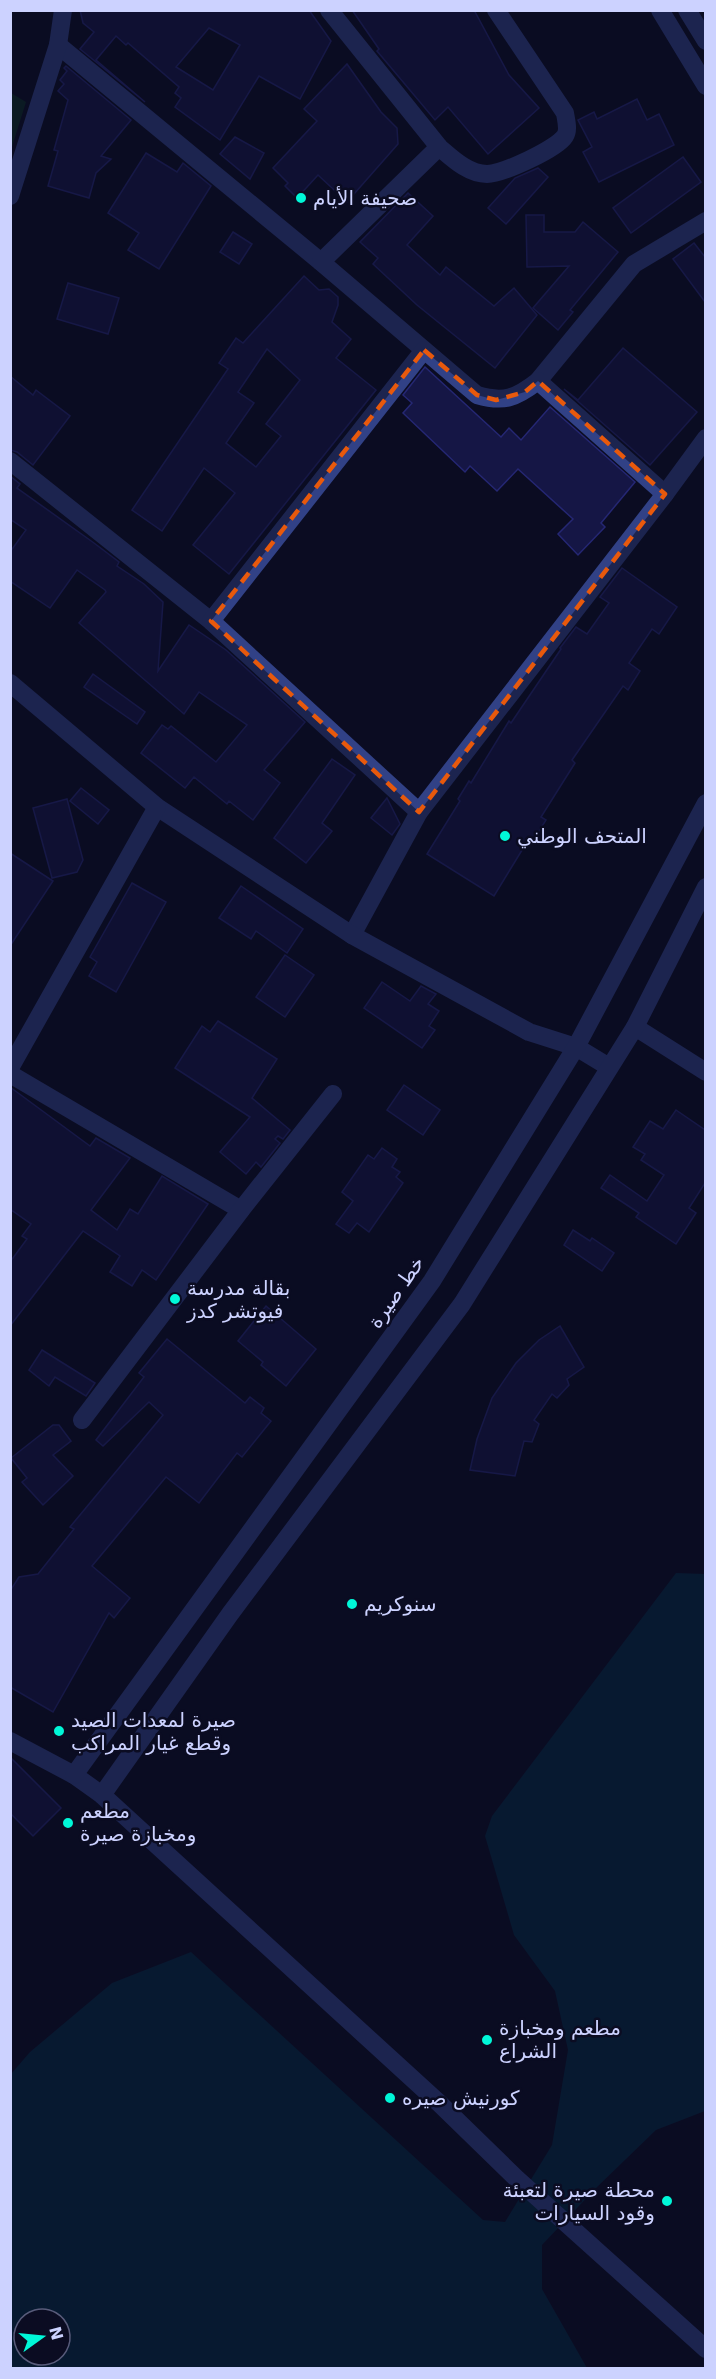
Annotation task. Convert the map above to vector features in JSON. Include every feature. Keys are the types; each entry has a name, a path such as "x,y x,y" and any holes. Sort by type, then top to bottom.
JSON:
{"street":[{"path":"10,196 58,45 63,10"},
{"path":"329,10 439,147 459,164 475,173 487,174 503,171 530,160 565,136 567,129 565,113 496,10"},
{"path":"660,10 705,86"},
{"path":"687,10 705,41"},
{"path":"58,45 321,262 477,395 496,400 525,392 538,381 634,264 705,222"},
{"path":"321,262 439,147"},
{"path":"211,621 424,350"},
{"path":"538,381 665,494"},
{"path":"352,935 419,812 665,494 705,438"},
{"path":"10,461 211,621 419,812"},
{"path":"10,683 158,807 352,935 528,1032 576,1047 609,1067"},
{"name":"خط صيرة","path":"74,1775 432,1281 576,1047 705,803"},
{"path":"10,1068 158,807"},
{"path":"102,1795 230,1614 462,1304 635,1027 705,887"},
{"path":"635,1027 705,1072"},
{"path":"10,1074 241,1210"},
{"path":"82,1420 241,1210 333,1094"},
{"path":"10,1741 74,1775 102,1795 440,2103 517,2178 705,2349"}],"highlighted area":[{"path":"424,350 477,395 496,400 525,392 538,381 665,494 419,812 211,621"}],"green space":[{"path":"11,93 26,102 11,150"}],"water":[{"path":"676,1573 705,1574 705,2111 656,2130 542,2245 542,2289 587,2368 11,2368 11,2074 30,2052 112,1983 191,1952 483,2220 505,2222 552,2145 568,2050 555,1991 514,1935 485,1836 492,1816"}],"building":[{"path":"80,10 309,10 331,41 300,99 259,76 220,140 175,107 181,98 175,93 179,87 128,43 126,45 116,36 96,60 145,102 80,49 94,32 83,23","holes":["209,28 240,45 213,90 176,67"]},
{"path":"352,10 474,10 509,75 539,108 488,154 448,107 435,120 377,51 379,49"},
{"path":"347,64 381,112 397,128 398,144 347,202 318,175 297,198 285,186 288,183 273,168 317,121 304,109"},
{"path":"66,66 131,120 101,156 111,159 96,173 89,198 48,186 58,151 54,150 68,100 58,91 64,84 60,80 67,71 64,68"},
{"path":"637,99 647,120 659,114 674,145 599,182 583,152 592,147 578,120 594,112 597,119"},
{"path":"235,137 264,153 250,179 220,154"},
{"path":"146,153 177,172 183,163 211,186 159,269 128,250 139,233 108,213"},
{"path":"683,157 701,182 631,233 613,208"},
{"path":"538,168 548,177 506,224 488,208 515,178"},
{"path":"408,193 433,216 407,245 440,275 446,267 494,306 514,288 537,315 495,368 417,305 373,264 378,258 360,242"},
{"path":"526,215 544,215 544,232 575,232 583,222 618,252 570,310 573,312 558,330 533,308 569,266 527,267"},
{"path":"233,232 252,244 239,264 220,252"},
{"path":"694,243 705,257 705,302 673,259"},
{"path":"304,276 319,290 329,289 338,297 338,305 332,322 351,339 336,358 376,390 229,574 193,545 235,493 204,468 162,531 132,510 228,369 219,363 236,338 243,343","holes":["267,349 300,380 266,424 281,436 256,467 226,443 254,403 238,392"]},
{"path":"68,283 119,298 108,334 57,319"},
{"path":"623,348 697,412 650,465 564,389 578,400"},
{"path":"425,367 501,437 509,428 521,440 550,407 635,482 601,523 605,527 578,555 558,534 573,519 518,469 497,491 470,466 465,472 403,413 412,403 403,395"},
{"path":"10,376 33,395 36,390 70,416 33,465 17,452 10,450"},
{"path":"10,476 20,484 17,488 119,562 117,566 144,584 163,602 158,671 189,625 226,650 305,722 264,770 280,783 253,820 229,801 227,804 194,777 185,788 141,753 162,725 168,729 171,726 216,762 247,725 199,692 184,714 79,623 106,592 77,570 50,608 10,581 10,552 26,530 10,519"},
{"path":"622,568 677,607 659,634 652,629 629,663 640,671 628,690 623,686 572,760 575,763 541,817 546,820 534,839 530,837 494,896 427,854 460,801 458,799 469,781 471,783 509,721 511,723 560,648 576,627 587,634 609,603 600,597"},
{"path":"93,674 145,712 137,724 84,687"},
{"path":"332,759 355,775 322,823 332,831 306,863 274,838"},
{"path":"81,788 109,810 98,824 70,801"},
{"path":"387,798 400,824 392,835 371,818"},
{"path":"67,799 83,860 77,872 52,878 33,808"},
{"path":"10,853 53,881 10,946"},
{"path":"132,883 166,902 116,992 89,976 97,962 90,957"},
{"path":"241,886 303,929 287,953 256,931 251,939 219,918"},
{"path":"285,955 314,975 285,1017 256,997"},
{"path":"382,982 410,1001 421,986 436,994 428,1004 439,1011 429,1026 435,1030 422,1048 364,1008"},
{"path":"218,1021 277,1059 252,1098 290,1130 283,1139 278,1136 275,1139 280,1143 261,1167 256,1162 246,1174 220,1152 250,1117 175,1068 202,1026 210,1032"},
{"path":"404,1085 440,1110 423,1135 387,1110"},
{"path":"10,1087 90,1146 96,1138 130,1158 91,1210 117,1230 130,1209 138,1214 162,1176 208,1204 156,1280 142,1270 132,1286 110,1272 120,1256 83,1231 10,1326 10,1262 27,1239 22,1236 31,1224 10,1209"},
{"path":"676,1110 705,1130 705,1183 689,1208 696,1213 676,1244 636,1217 639,1213 601,1188 610,1175 647,1201 664,1175 641,1160 645,1154 633,1147 650,1121 663,1129"},
{"path":"382,1148 397,1159 392,1167 400,1172 396,1177 403,1183 369,1232 357,1223 349,1233 336,1224 353,1201 342,1192 368,1155 374,1159"},
{"path":"573,1230 590,1241 592,1238 614,1253 602,1271 564,1245"},
{"path":"266,1306 316,1349 286,1386 238,1341"},
{"path":"560,1326 584,1367 567,1379 569,1385 557,1398 552,1394 534,1420 539,1424 532,1442 524,1441 515,1476 470,1470 477,1439 492,1398 516,1363 539,1340"},
{"path":"167,1339 245,1403 250,1397 264,1408 261,1413 271,1421 242,1457 237,1453 199,1503 166,1477 92,1566 130,1598 114,1618 109,1613 53,1712 10,1687 10,1591 19,1577 38,1574 74,1529 70,1527 163,1415 149,1402 103,1446 96,1440 144,1377 139,1373"},
{"path":"42,1350 95,1383 86,1396 55,1377 49,1386 29,1370"},
{"path":"53,1425 59,1425 71,1441 53,1455 73,1476 43,1505 22,1482 27,1478 11,1458"},
{"path":"10,1757 61,1808 33,1836 10,1813"}],"place":[{"name":"صحيفة الأيام","path":"301,198"},
{"name":"المتحف الوطني","path":"505,836"},
{"name":"بقالة مدرسة فيوتشر كدز","path":"175,1299"},
{"name":"سنوكريم","path":"352,1604"},
{"name":"صيرة لمعدات الصيد وقطع غيار المراكب","path":"59,1731"},
{"name":"مطعم ومخبازة صيرة","path":"68,1823"},
{"name":"مطعم ومخبازة الشراع","path":"487,2040"},
{"name":"كورنيش صيره","path":"390,2098"},
{"name":"محطة صيرة لتعبئة وقود السيارات","path":"667,2201"}]}
